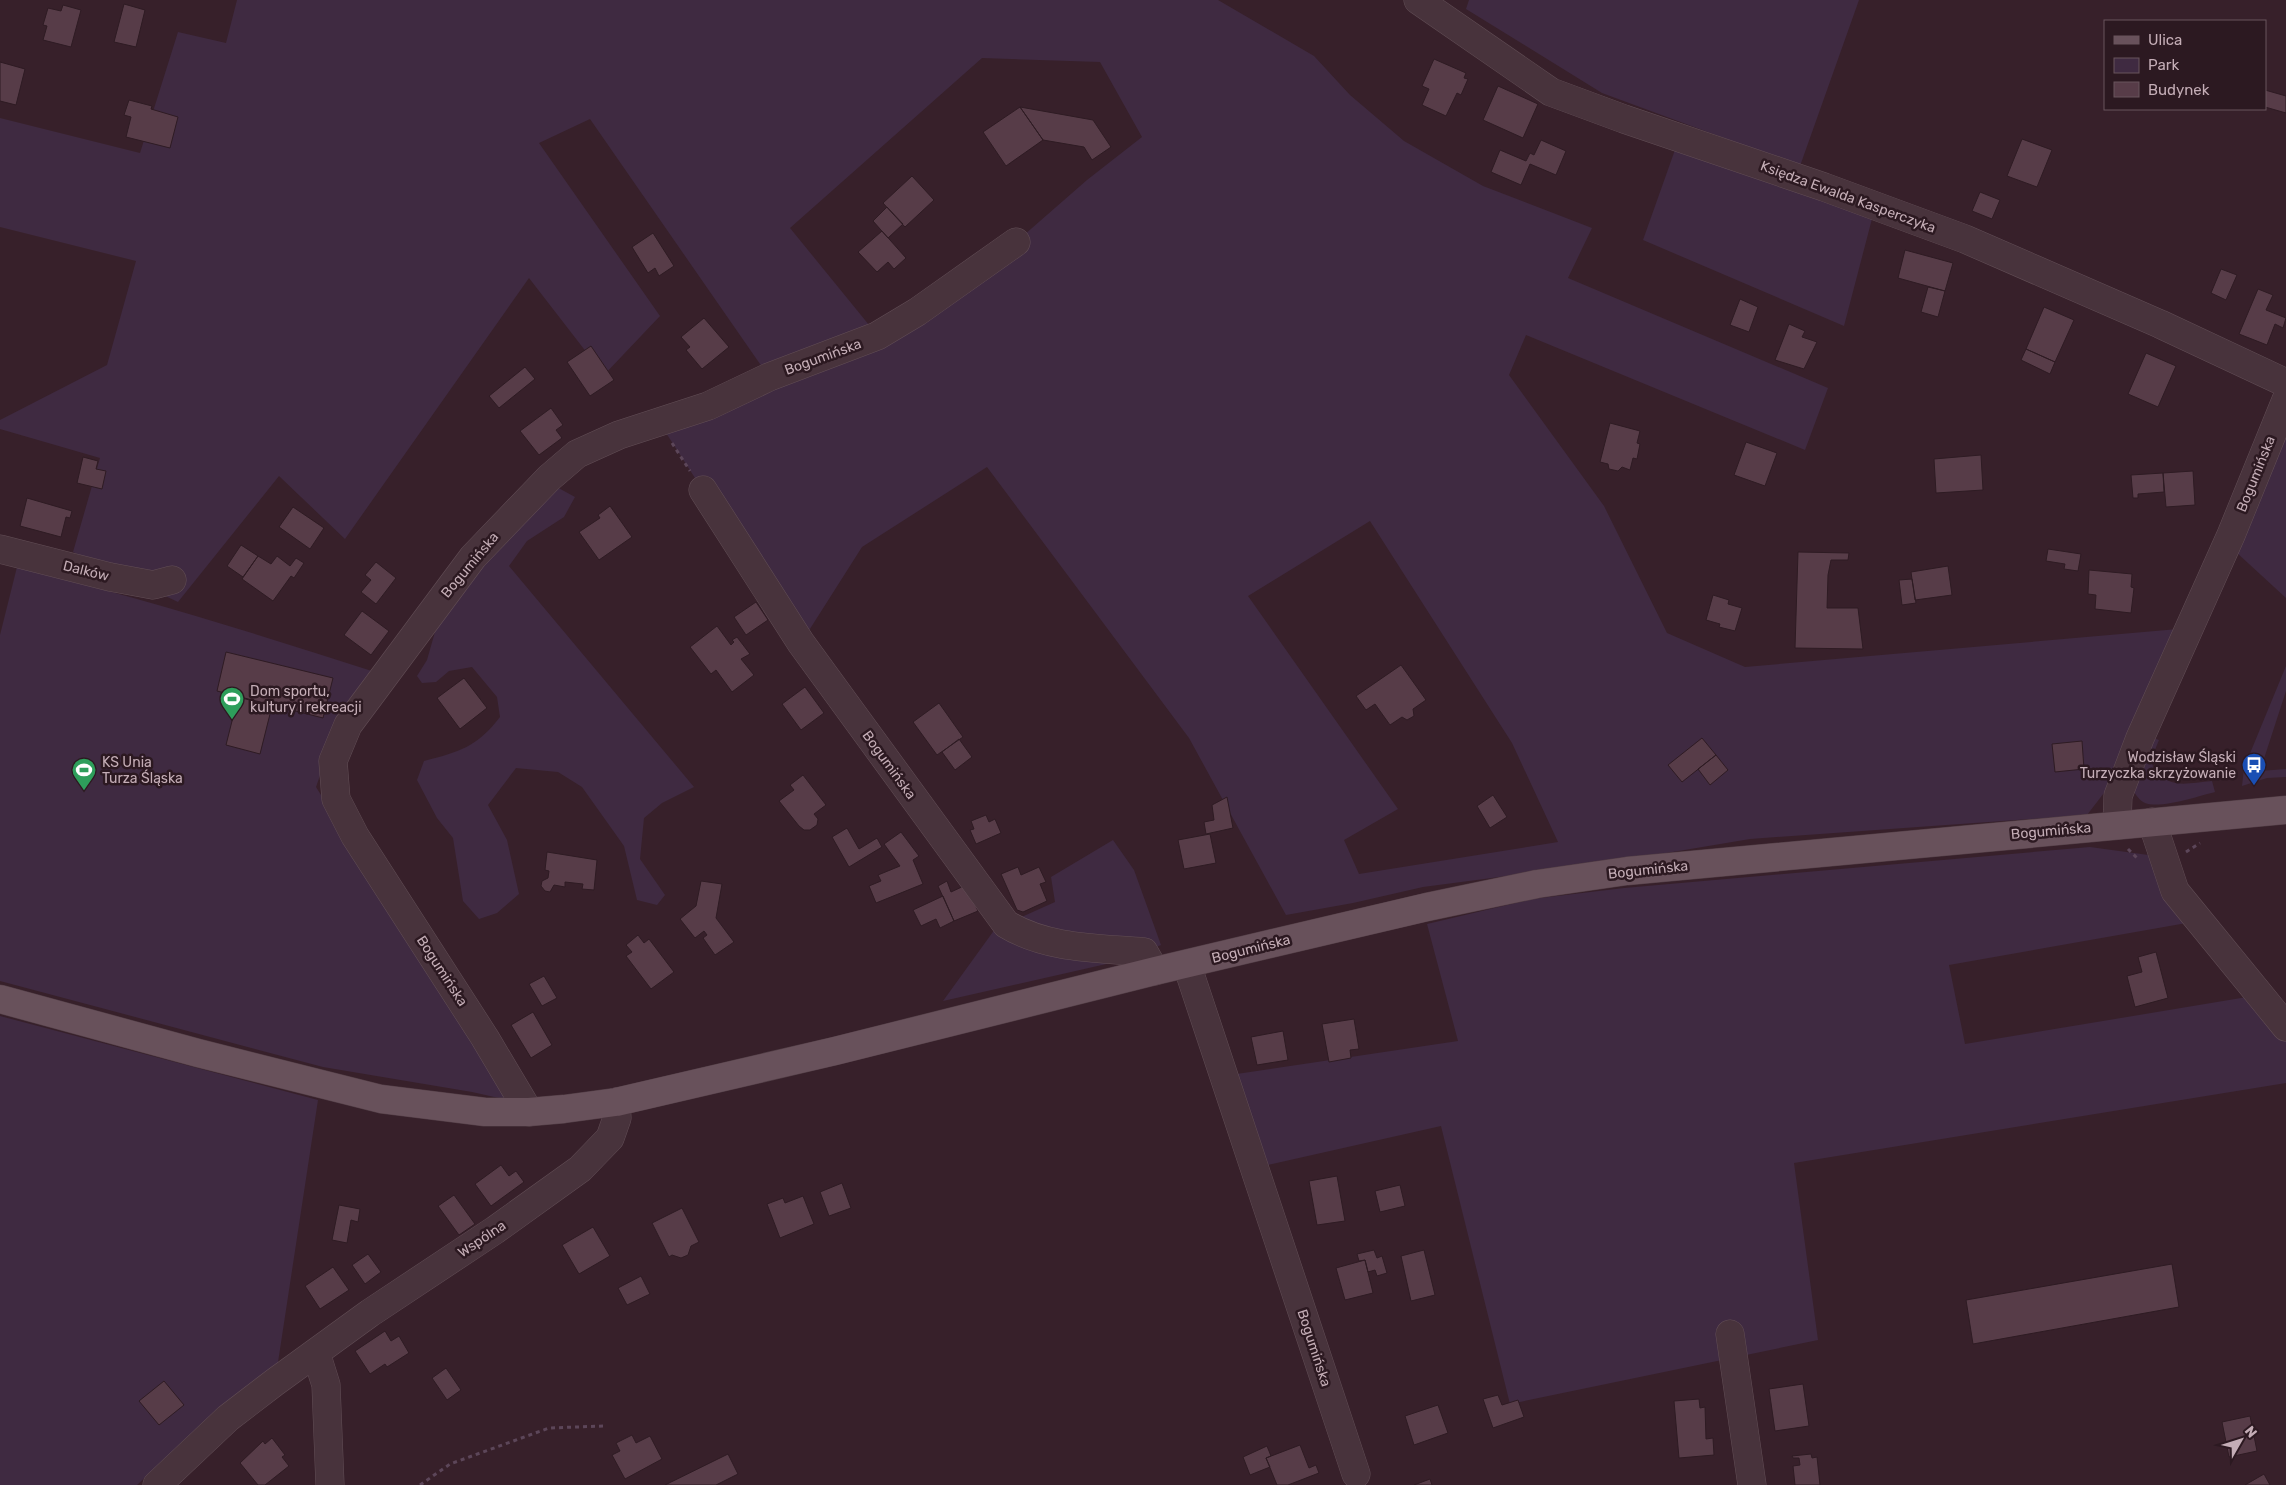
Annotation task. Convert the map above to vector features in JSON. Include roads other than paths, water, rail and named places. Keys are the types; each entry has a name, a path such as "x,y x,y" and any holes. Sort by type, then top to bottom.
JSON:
{"main road":[{"name":"Bogumińska","path":"0,999 188,1050 381,1099 485,1112 529,1112 616,1102 835,1051 1156,971 1427,907 1546,883 1627,871 2286,810"}],"street":[{"name":"Księdza Ewalda Kasperczyka","path":"1418,0 1551,92 1824,187 1964,239 2160,324 2286,383"},
{"name":"Bogumińska","path":"529,1112 485,1038 355,836 336,799 333,761 348,725 384,674 474,557 542,485 576,454 618,435 708,406 769,377 878,336 917,312 1016,242"},
{"name":"Bogumińska","path":"2117,825 2118,796 2140,738 2231,535 2286,400"},
{"name":"Bogumińska","path":"703,490 800,643 1006,924 1024,935 1061,945 1144,952 1156,971"},
{"name":"Dalków","path":"0,549 110,577 153,585 172,580"},
{"path":"2152,822 2175,891 2286,1027"},
{"name":"Bogumińska","path":"1187,965 1356,1474"},
{"name":"Wspólna","path":"157,1485 228,1418 370,1313 495,1230 580,1169 610,1138 617,1118 616,1102"},
{"path":"1730,1334 1752,1485"},
{"path":"316,1353 326,1385 330,1485"}],"place":[{"name":"Dom sportu, kultury i rekreacji","path":"232,720"},
{"name":"Wodzisław Śląski Turzyczka skrzyżowanie","path":"2254,786"},
{"name":"KS Unia Turza Śląska","path":"84,791"}]}
